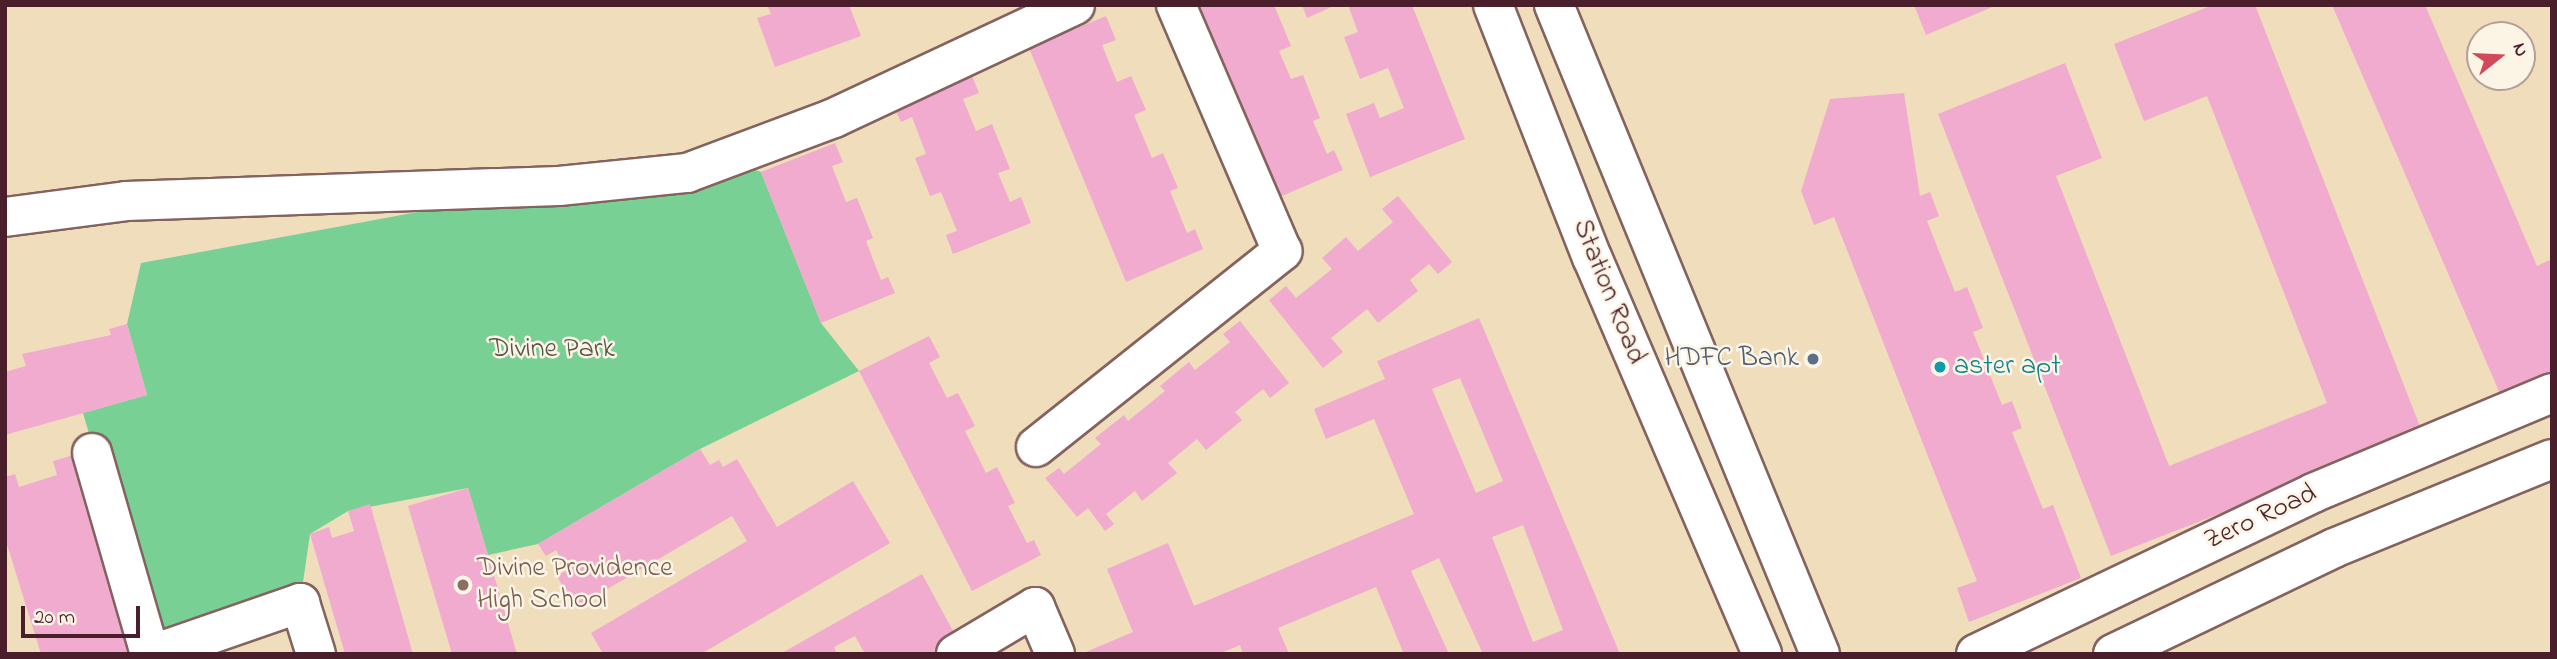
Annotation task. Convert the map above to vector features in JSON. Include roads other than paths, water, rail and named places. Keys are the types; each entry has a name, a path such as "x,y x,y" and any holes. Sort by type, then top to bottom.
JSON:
{"street":[{"path":"5,217 126,201 559,187 687,173 834,118 1075,5"},
{"path":"1036,447 1282,251 1176,5"},
{"name":"Station Road","path":"1493,5 1592,257 1762,654"},
{"name":"Station Road","path":"1554,5 1820,654"},
{"name":"Zero Road","path":"1976,654 2313,494 2552,393"},
{"path":"92,453 152,654 300,603 316,654"},
{"name":"Zero Road","path":"2113,654 2334,548 2552,459"},
{"path":"2313,494 2334,548"},
{"path":"956,654 1035,607 1055,654"}],"place":[{"name":"HDFC Bank","path":"1813,359"},
{"name":"aster apt","path":"1940,367"},
{"name":"Divine Providence High School","path":"463,585"}],"park label":[{"name":"Divine Park","path":"552,350"}]}
